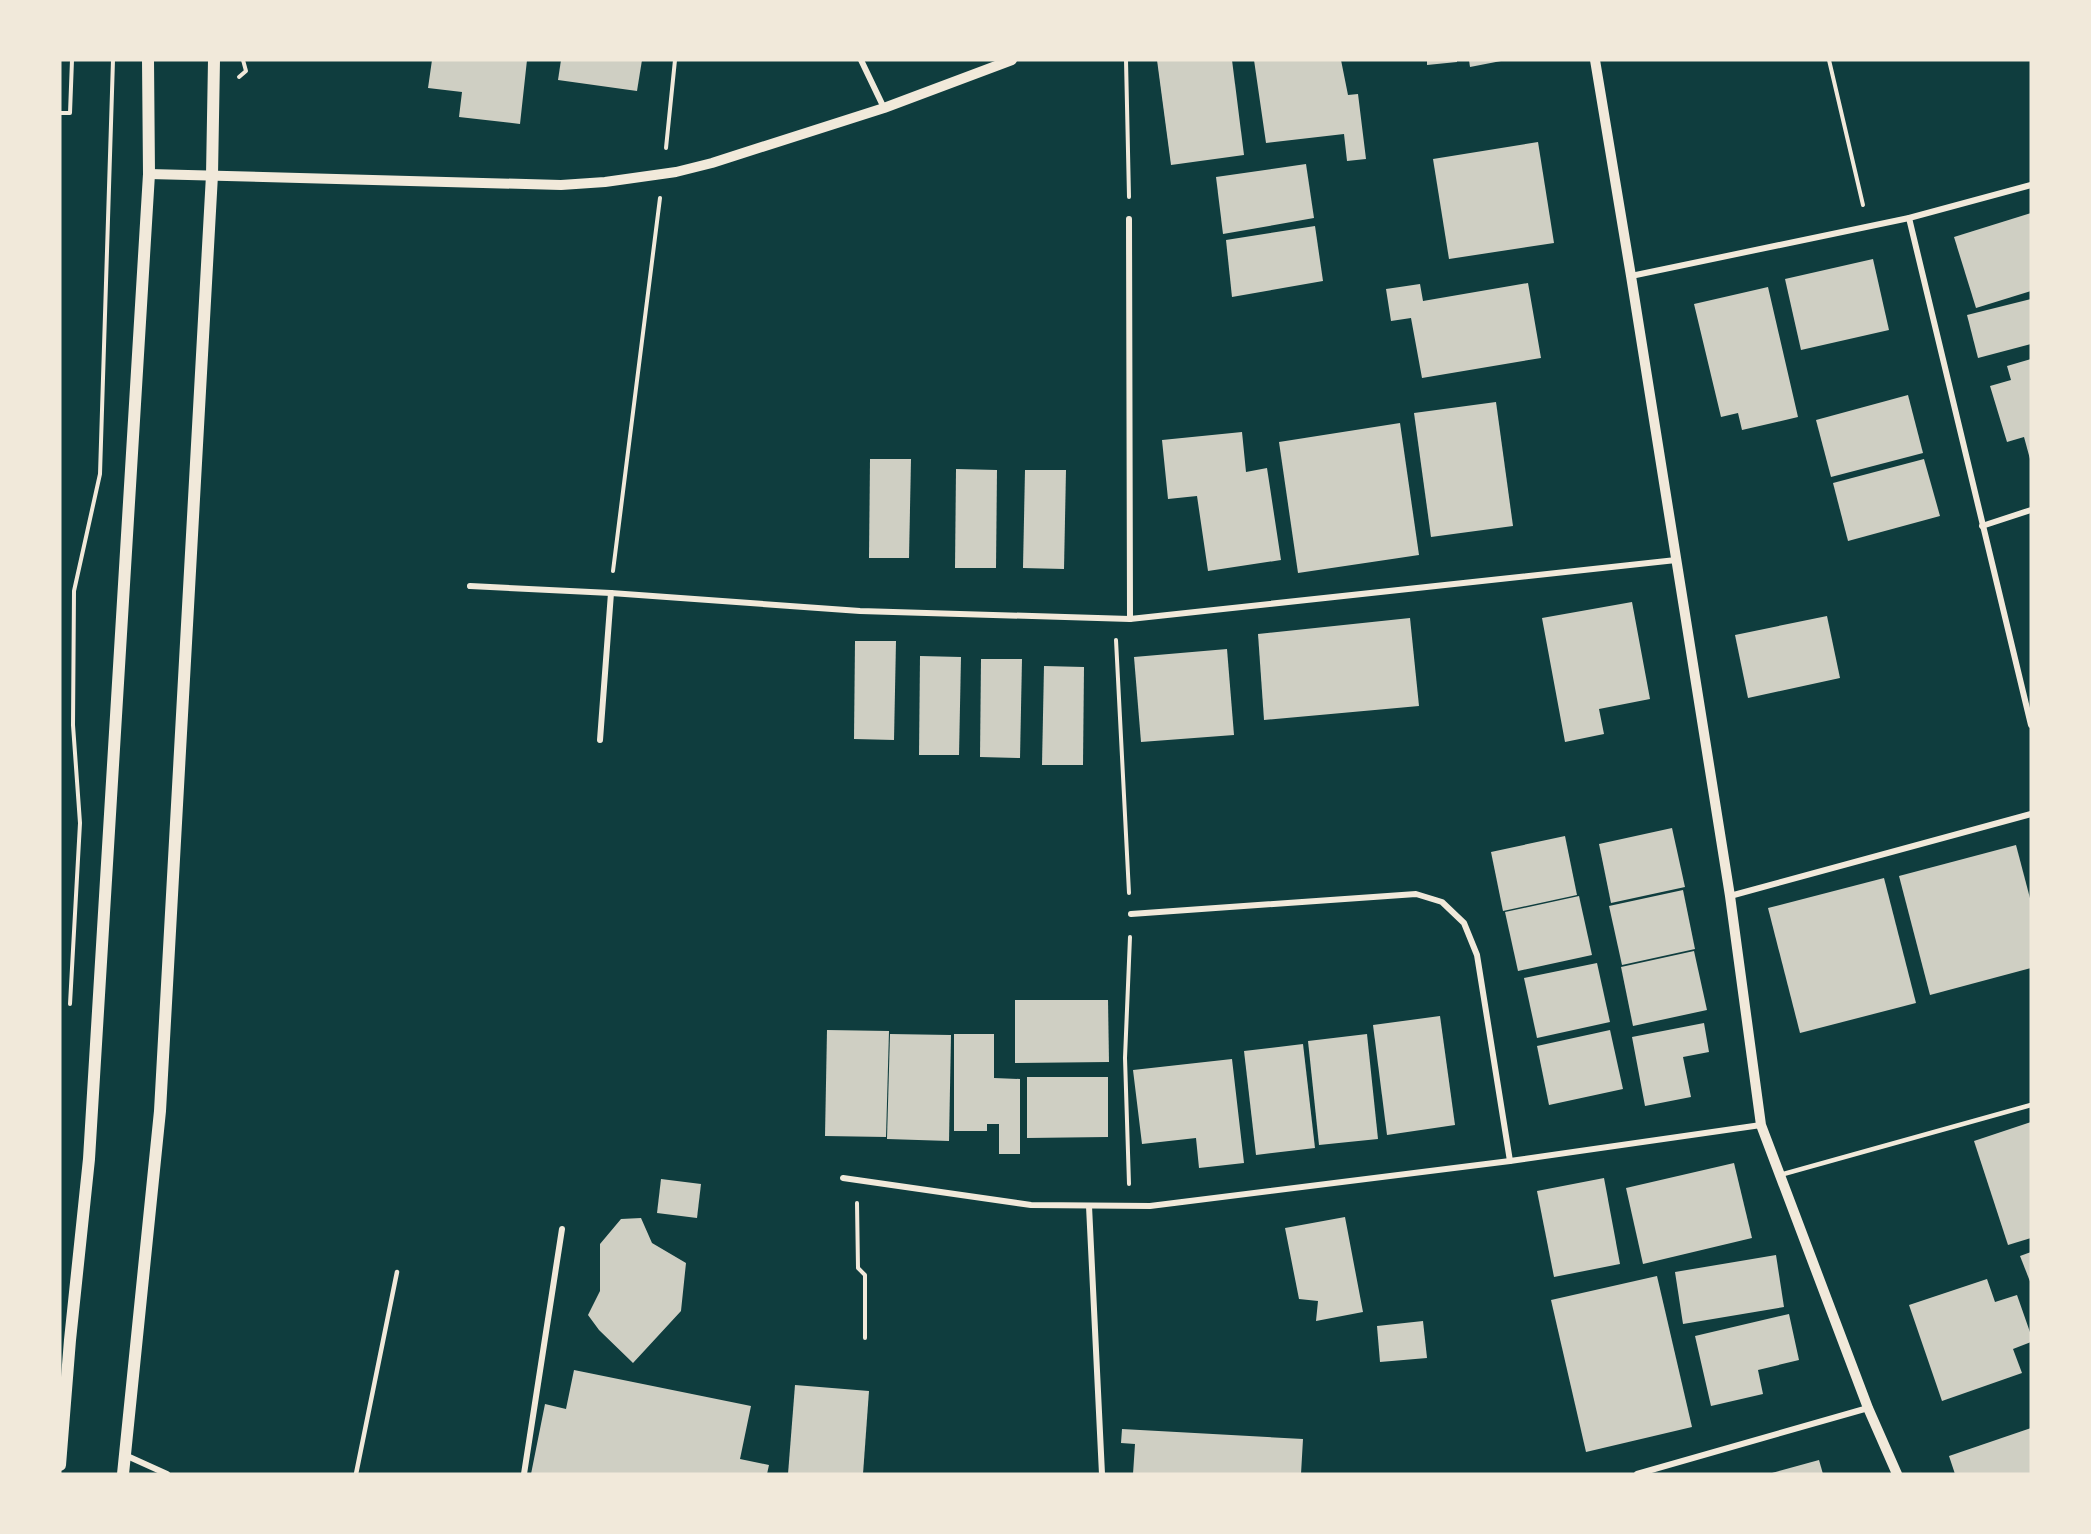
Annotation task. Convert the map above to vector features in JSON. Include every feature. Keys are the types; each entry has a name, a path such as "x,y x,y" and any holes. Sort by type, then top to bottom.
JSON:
{"main road":[{"path":"60,1465 65,1341 89,1159 148,174 148,60"},
{"path":"123,1474 160,1111 212,175 214,60"}],"street":[{"path":"861,60 884,108"},
{"path":"148,174 561,185 605,182 663,174 712,163 884,108 1012,60"},
{"path":"1595,60 1730,896 1761,1125 1868,1408 1897,1474"},
{"path":"1631,276 1910,218 2031,185"},
{"path":"1910,218 2031,724"},
{"path":"1129,219 1130,619"},
{"path":"1982,526 2031,510"},
{"path":"471,586 610,593 860,611 1130,619 1676,560"},
{"path":"600,740 610,593"},
{"path":"1730,896 2031,814"},
{"path":"1131,914 1416,894 1442,902 1464,923 1478,955 1510,1161"},
{"path":"843,1178 1031,1205 1150,1206 1510,1161 1761,1125"},
{"path":"1089,1206 1102,1474"},
{"path":"524,1474 562,1229"},
{"path":"1637,1474 1868,1408"},
{"path":"1883,1444 1888,1474"},
{"path":"124,1455 166,1474"}],"lane":[{"path":"1780,1175 2031,1105"},
{"path":"356,1474 397,1272"}],"path":[{"path":"60,113 70,112 72,60"},
{"path":"70,1012 80,823 73,724 74,591 100,474 113,60"},
{"path":"610,593 663,174 675,60"},
{"path":"1126,60 1129,219"},
{"path":"1829,60 1868,226"},
{"path":"1114,618 1131,914 1125,1058 1130,1206"},
{"path":"857,1180 858,1268 865,1275 865,1338"}],"building":[{"path":"432,60 527,60 520,124 459,117 462,92 428,88"},
{"path":"561,60 642,60 637,91 558,80"},
{"path":"1157,60 1232,60 1244,155 1171,165"},
{"path":"1254,60 1341,60 1348,95 1358,94 1366,159 1347,161 1344,134 1266,143"},
{"path":"1427,60 1457,60 1457,62 1427,65"},
{"path":"1469,60 1501,60 1501,61 1470,67"},
{"path":"1538,142 1554,243 1449,259 1433,159"},
{"path":"1306,164 1314,218 1223,234 1216,177"},
{"path":"2031,213 2031,291 1976,308 1954,237"},
{"path":"1315,226 1323,281 1232,297 1226,240"},
{"path":"1873,259 1889,330 1801,350 1785,279"},
{"path":"1528,283 1541,358 1422,378 1411,318 1391,321 1386,289 1420,284 1423,301"},
{"path":"1768,287 1798,417 1742,430 1738,413 1721,417 1694,304"},
{"path":"2031,299 2031,344 1978,358 1967,315"},
{"path":"2031,359 2030,459 2024,437 2007,442 1990,386 2011,380 2007,366"},
{"path":"1908,395 1923,453 1831,477 1816,420"},
{"path":"1496,402 1513,526 1431,537 1414,413"},
{"path":"1400,423 1419,555 1298,573 1279,442"},
{"path":"1242,432 1246,472 1267,468 1281,560 1208,571 1197,496 1168,499 1162,440"},
{"path":"870,459 911,459 909,558 869,558"},
{"path":"1924,459 1940,516 1848,541 1833,483"},
{"path":"956,469 997,470 996,568 955,568"},
{"path":"1025,470 1066,470 1064,569 1023,568"},
{"path":"1632,602 1650,699 1599,709 1604,734 1565,742 1542,618"},
{"path":"1827,616 1840,678 1748,698 1735,635"},
{"path":"1410,618 1419,706 1264,720 1258,634"},
{"path":"855,641 896,641 894,740 854,739"},
{"path":"1227,649 1234,735 1141,742 1134,657"},
{"path":"920,656 961,657 959,755 919,755"},
{"path":"981,659 1022,659 1020,758 980,757"},
{"path":"1044,666 1084,667 1083,765 1042,765"},
{"path":"1672,828 1685,887 1611,903 1599,844"},
{"path":"1565,836 1577,895 1503,911 1491,852"},
{"path":"2016,845 2031,902 2031,968 1930,995 1899,876"},
{"path":"1884,878 1916,1003 1800,1033 1768,908"},
{"path":"1683,890 1695,949 1622,965 1609,906"},
{"path":"1579,896 1592,955 1518,971 1505,912"},
{"path":"1694,951 1707,1010 1633,1026 1621,967"},
{"path":"1597,963 1610,1022 1537,1038 1524,978"},
{"path":"1015,1000 1108,1000 1109,1062 1015,1063"},
{"path":"1440,1016 1455,1125 1387,1135 1373,1025"},
{"path":"1704,1023 1709,1052 1683,1057 1691,1097 1645,1106 1632,1037"},
{"path":"827,1030 889,1031 886,1137 825,1136"},
{"path":"1610,1030 1623,1089 1549,1105 1537,1046"},
{"path":"890,1034 951,1035 949,1141 887,1139"},
{"path":"954,1034 994,1034 994,1078 1020,1079 1020,1154 999,1154 999,1124 987,1124 987,1131 954,1131"},
{"path":"1367,1034 1378,1139 1319,1145 1308,1041"},
{"path":"1303,1044 1315,1148 1256,1155 1244,1051"},
{"path":"1232,1059 1244,1163 1199,1168 1196,1138 1142,1144 1133,1070"},
{"path":"1027,1077 1108,1077 1108,1137 1027,1138"},
{"path":"2031,1122 2031,1238 2008,1245 1974,1141"},
{"path":"1734,1163 1752,1238 1643,1264 1626,1188"},
{"path":"1604,1178 1620,1264 1554,1277 1537,1191"},
{"path":"661,1179 701,1184 697,1218 657,1213"},
{"path":"1345,1217 1363,1312 1316,1321 1318,1301 1299,1299 1285,1228"},
{"path":"641,1218 652,1243 686,1263 681,1311 633,1363 599,1330 588,1315 600,1291 600,1244 621,1219"},
{"path":"2031,1252 2031,1284 2020,1256"},
{"path":"1776,1255 1784,1307 1683,1324 1675,1272"},
{"path":"1657,1276 1692,1427 1586,1452 1551,1300"},
{"path":"1987,1279 1995,1302 2017,1295 2031,1335 2031,1342 2013,1349 2022,1373 1942,1401 1909,1305"},
{"path":"1789,1314 1799,1360 1758,1370 1763,1394 1711,1406 1695,1336"},
{"path":"1423,1321 1427,1358 1380,1362 1377,1326"},
{"path":"574,1370 751,1406 740,1459 769,1465 767,1474 531,1474 545,1404 566,1409"},
{"path":"795,1385 869,1391 863,1474 788,1474"},
{"path":"2031,1428 2031,1474 1955,1474 1949,1456"},
{"path":"1122,1429 1303,1439 1301,1474 1133,1474 1135,1444 1121,1443"},
{"path":"1819,1460 1823,1474 1772,1474 1772,1473"}]}
